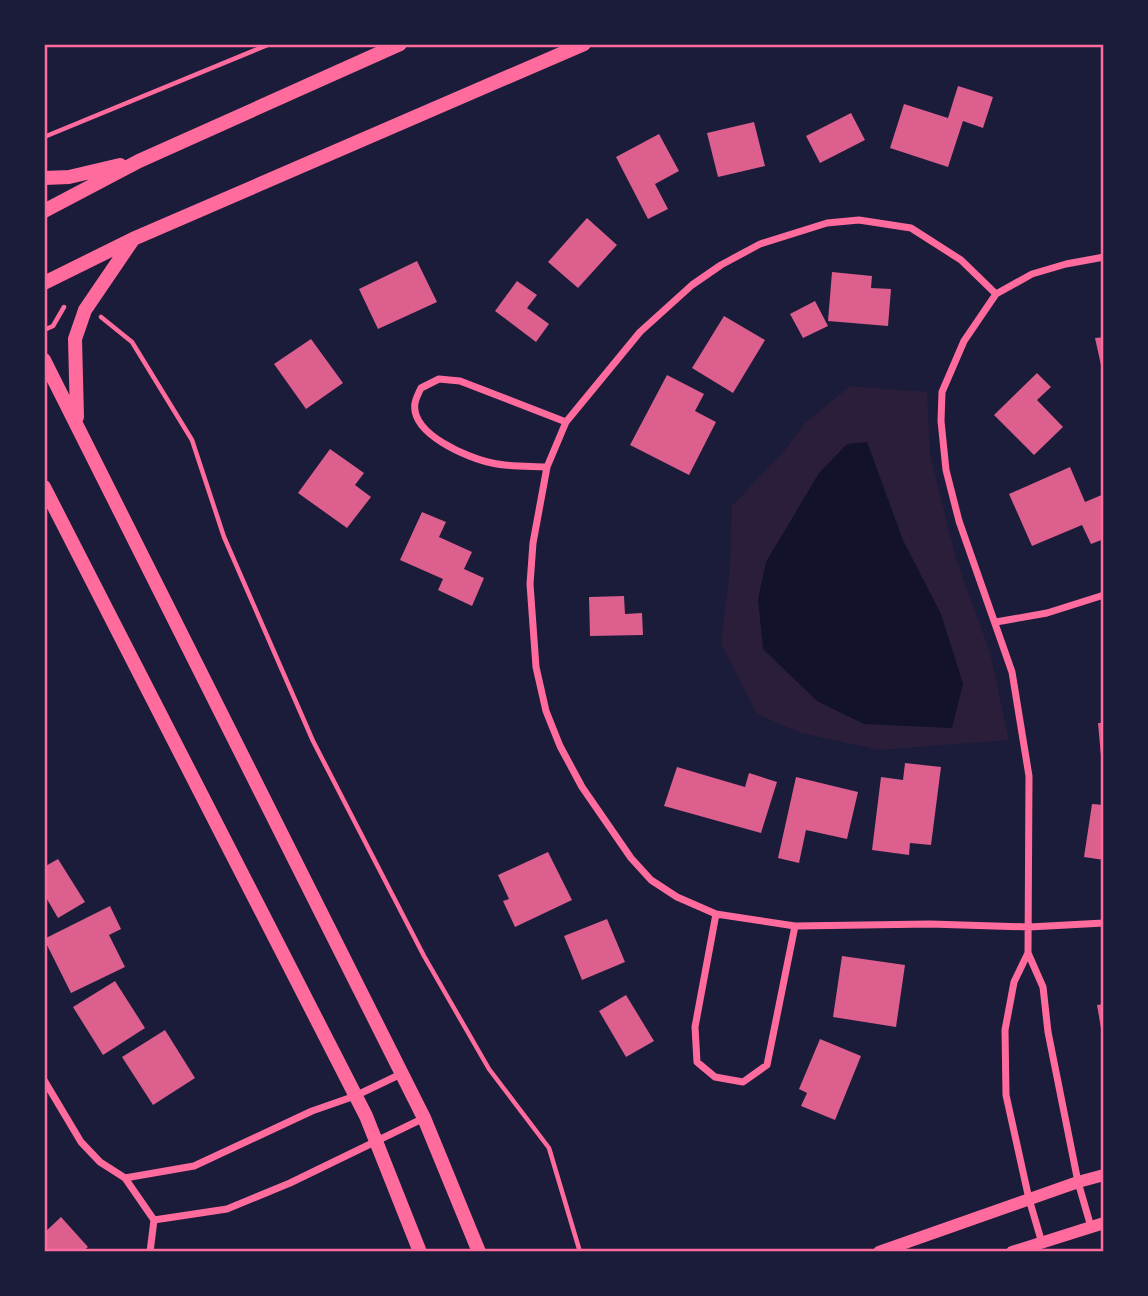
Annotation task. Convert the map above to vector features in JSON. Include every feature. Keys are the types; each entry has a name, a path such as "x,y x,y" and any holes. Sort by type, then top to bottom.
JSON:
{"main road":[{"path":"44,211 139,162 400,44"},
{"path":"44,283 134,239 584,44"},
{"path":"44,178 69,177 139,162"},
{"path":"77,426 75,339 85,310 134,239"},
{"path":"44,360 424,1118 479,1252"},
{"path":"44,487 355,1096 420,1252"}],"street":[{"path":"996,293 961,260 911,228 859,220 827,223 760,244 721,265 692,285 640,332 566,422 547,467 533,543 530,584 536,667 546,711 560,746 582,787 631,858 651,880 716,914 795,926 930,924 1029,928 1104,923"},
{"path":"1042,1243 1029,1199 1006,1095 1005,1030 1014,982 1028,953 1029,776 1012,672 958,521 946,470 941,421 942,392 964,341 996,293 1032,274 1104,257"},
{"path":"547,467 491,463 456,450 427,432 416,417 414,404 421,388 439,379 460,381 566,422"},
{"path":"996,622 1046,613 1104,594"},
{"path":"716,914 695,1027 697,1062 715,1077 743,1082 767,1065 795,926"},
{"path":"1028,953 1043,987 1048,1032 1078,1182 1091,1228"},
{"path":"125,1178 194,1166 312,1111 355,1096 401,1074"},
{"path":"44,1080 80,1142 100,1162 125,1178 153,1220 150,1252"},
{"path":"153,1220 228,1209 290,1183 424,1118"},
{"path":"879,1252 1104,1175"},
{"path":"1012,1252 1104,1223"}],"path":[{"path":"44,137 270,44"},
{"path":"44,330 53,326 67,303 96,314 132,342 191,440 224,537 313,741 424,956 489,1069 549,1148 580,1252"}],"shaded area":[{"path":"850,386 927,392 930,454 956,559 990,652 1009,740 879,750 801,733 757,714 721,644 730,568 732,506 784,451 805,423"},
{"path":"867,442 903,540 941,614 963,684 952,728 864,724 817,701 763,649 758,599 766,562 819,473 847,444"}],"building":[{"path":"958,86 993,97 983,128 963,121 948,167 890,148 904,104 948,118"},
{"path":"851,113 865,140 820,163 806,136"},
{"path":"754,122 765,166 718,177 707,133"},
{"path":"659,134 679,171 655,184 668,209 648,219 616,157"},
{"path":"587,218 617,245 578,288 548,262"},
{"path":"417,261 437,302 378,329 359,289"},
{"path":"832,272 872,276 871,288 891,289 888,326 828,321"},
{"path":"517,281 537,295 527,308 549,324 536,342 495,311"},
{"path":"815,301 828,326 803,338 790,314"},
{"path":"724,316 765,340 733,393 692,368"},
{"path":"1104,337 1104,374 1103,374 1095,338"},
{"path":"311,339 343,383 306,409 274,364"},
{"path":"1037,373 1051,387 1037,400 1063,427 1034,455 994,415"},
{"path":"667,375 704,394 695,411 716,422 689,475 630,445"},
{"path":"330,449 364,473 355,485 371,497 347,528 298,493"},
{"path":"1070,467 1085,502 1104,494 1104,539 1091,544 1082,525 1032,546 1009,494"},
{"path":"422,512 446,522 439,537 472,552 464,569 484,578 472,606 438,590 443,579 400,560"},
{"path":"624,596 625,614 642,613 643,635 590,636 589,597"},
{"path":"1098,723 1104,723 1104,767 1102,767"},
{"path":"905,763 941,767 931,845 910,843 909,855 872,850 881,777 903,780"},
{"path":"677,767 745,787 749,773 777,782 761,833 664,806"},
{"path":"796,777 858,792 847,839 806,830 799,863 778,858"},
{"path":"1092,804 1104,805 1104,860 1084,857"},
{"path":"548,852 572,900 515,927 503,901 509,899 498,875"},
{"path":"58,859 85,902 58,918 44,894 44,867"},
{"path":"110,906 121,929 109,935 125,967 71,993 44,939"},
{"path":"607,919 625,962 582,980 564,936"},
{"path":"842,956 905,965 896,1027 833,1017"},
{"path":"115,981 145,1028 103,1055 73,1007"},
{"path":"626,995 654,1041 626,1057 599,1011"},
{"path":"1104,1004 1104,1040 1103,1040 1097,1005"},
{"path":"165,1030 195,1078 153,1105 122,1057"},
{"path":"820,1039 861,1056 835,1120 801,1106 807,1093 799,1089"},
{"path":"61,1217 88,1247 82,1252 44,1252 44,1233"}]}
